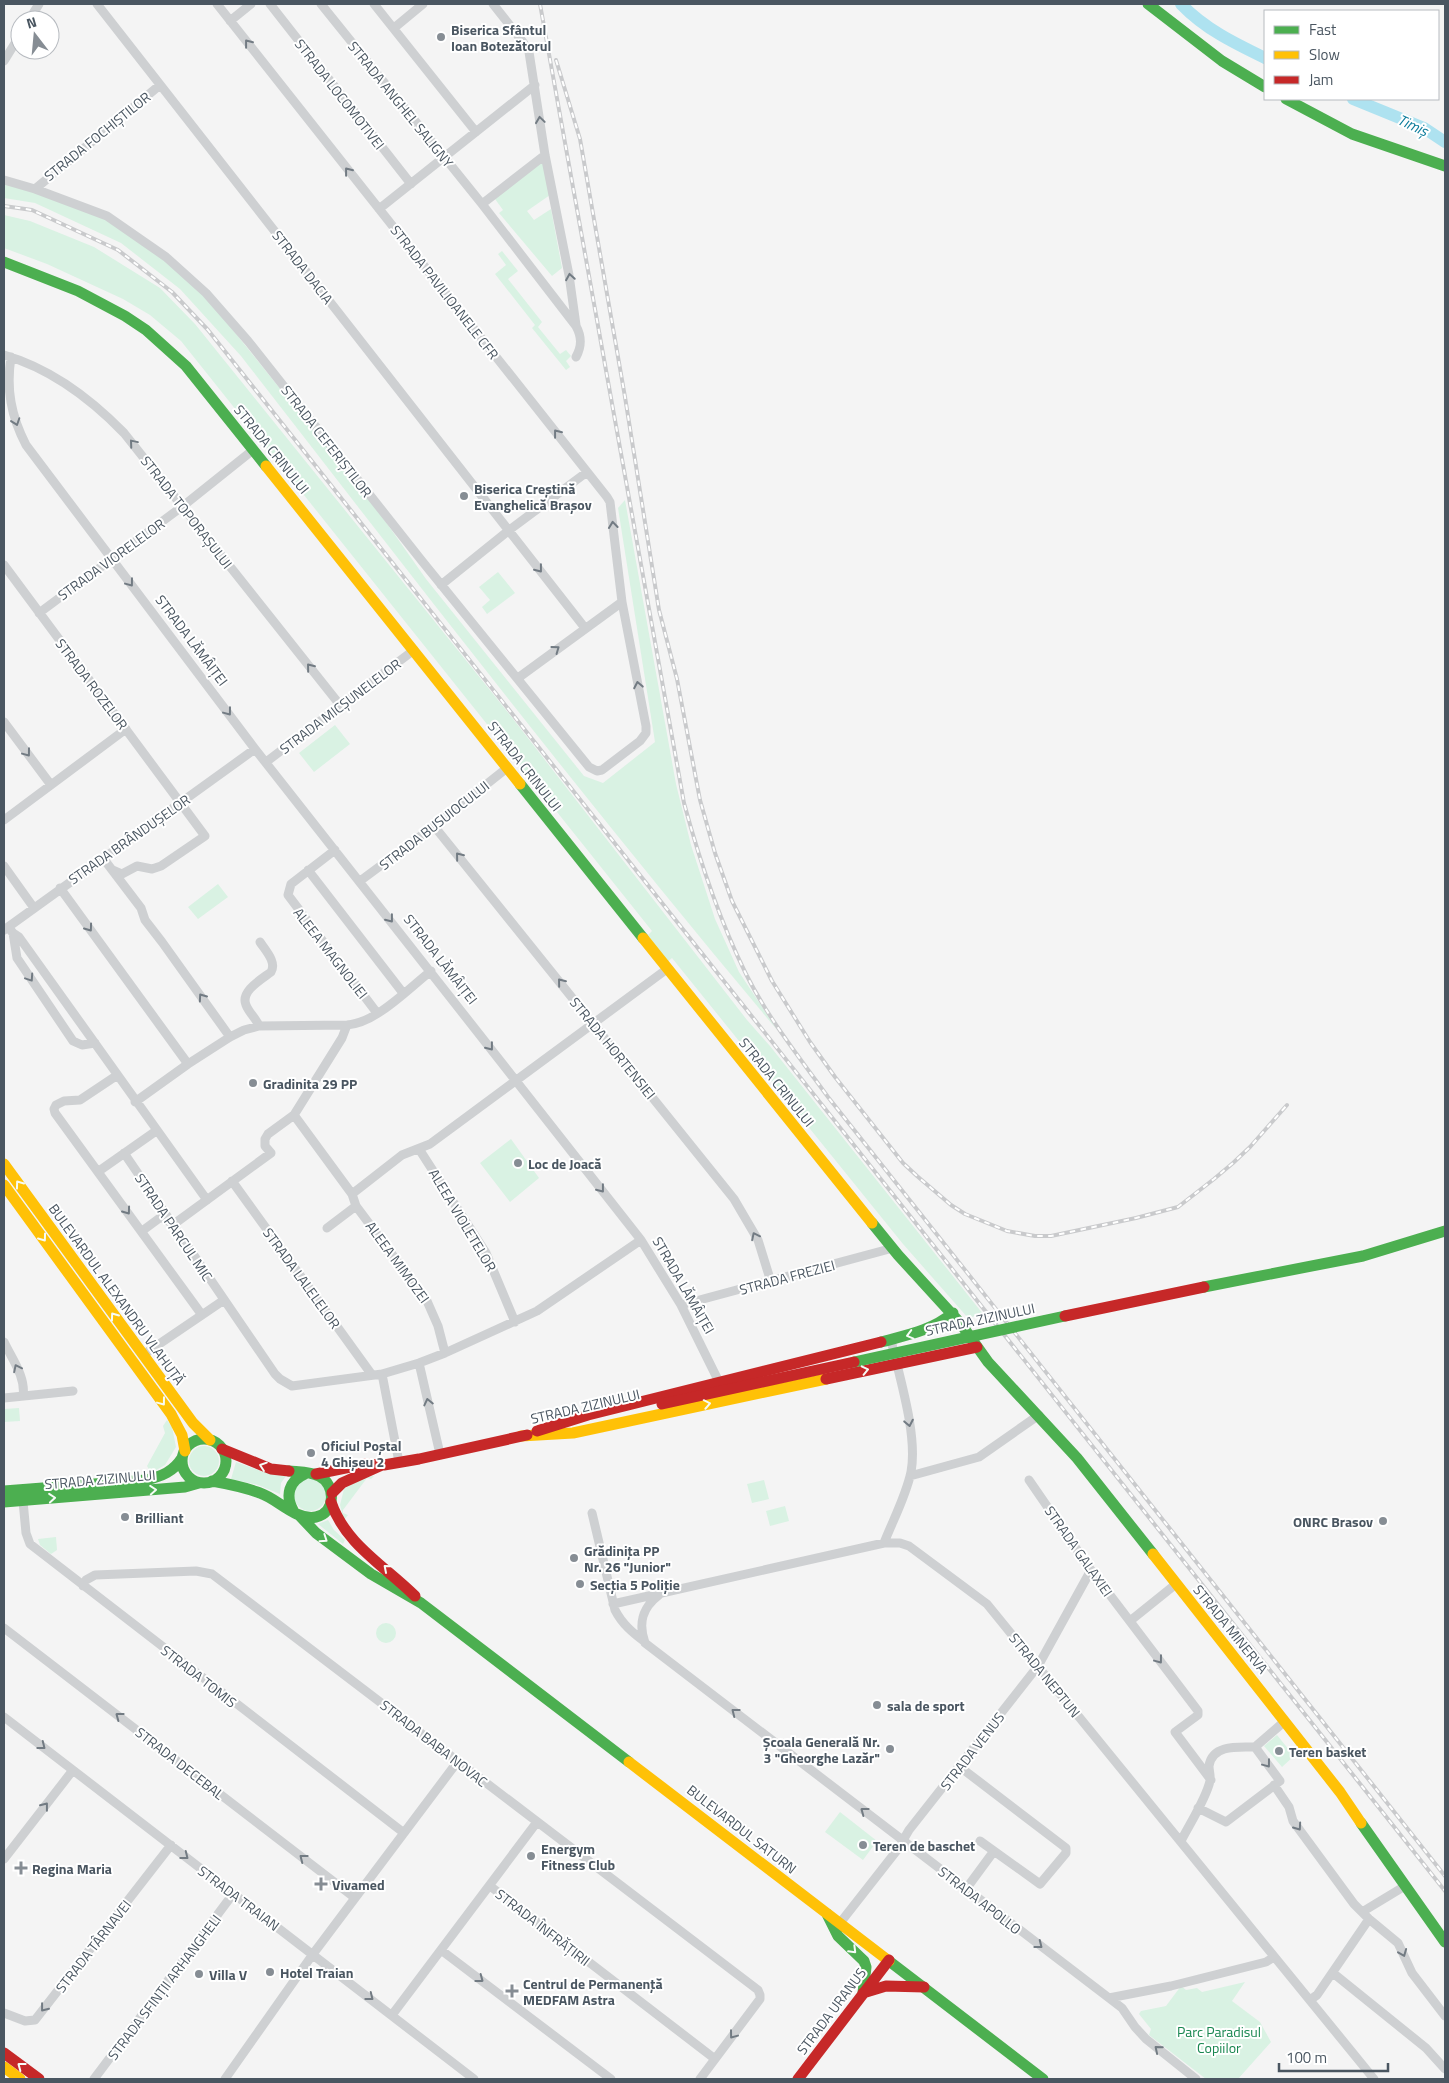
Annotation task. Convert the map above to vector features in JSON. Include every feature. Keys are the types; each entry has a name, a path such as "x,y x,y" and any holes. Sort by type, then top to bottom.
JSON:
{"main road":[{"path":"1148,4 1222,61 1264,87"},
{"path":"1288,100 1352,134 1445,166"},
{"name":"STRADA CRINULUI","path":"4,262 84,293 139,323 158,338 186,366 667,969 893,1248 952,1313 977,1347"},
{"name":"BULEVARDUL ALEXANDRU VLAHUȚĂ","path":"4,1164 193,1423 210,1440"},
{"name":"BULEVARDUL ALEXANDRU VLAHUȚĂ","path":"4,1184 171,1414 182,1435 184,1454"},
{"name":"STRADA ZIZINULUI","path":"222,1449 261,1466 282,1472 311,1474 366,1464 399,1462 1026,1324 1363,1256 1404,1246 1445,1231"},
{"path":"719,1382 891,1340 935,1327 952,1313"},
{"name":"STRADA ZIZINULUI","path":"521,1436 573,1433 977,1347"},
{"name":"STRADA MINERVA","path":"977,1347 988,1362 1077,1458 1285,1721 1340,1792 1445,1942"},
{"name":"STRADA ZIZINULUI","path":"521,1436 588,1415 719,1382"},
{"path":"198,1440 210,1440 222,1449 225,1457 224,1470 220,1477 212,1481 199,1482 186,1474 183,1466 184,1454 198,1440"},
{"name":"STRADA ZIZINULUI","path":"4,1491 146,1480 166,1475 177,1466 184,1454"},
{"name":"STRADA ZIZINULUI","path":"332,1497 342,1483 384,1464"},
{"path":"311,1474 328,1482 332,1497 326,1511 316,1517 304,1517 296,1512 288,1497 290,1486 296,1478 311,1474"},
{"name":"BULEVARDUL SATURN","path":"212,1481 252,1490 274,1499 296,1512 316,1533 370,1574 421,1603 1043,2079"},
{"name":"STRADA ZIZINULUI","path":"4,1502 185,1487 199,1482"},
{"name":"BULEVARDUL SATURN","path":"332,1497 336,1518 347,1534 402,1582 421,1603"},
{"path":"826,1913 831,1926 838,1936 864,1961 866,1967 863,1993 886,1986 924,1987"},
{"name":"STRADA URANUS","path":"798,2079 888,1960"},
{"path":"4,2053 39,2079"},
{"path":"4,2067 20,2079"}],"street":[{"name":"STRADA DACIA","path":"97,4 584,628"},
{"name":"STRADA PAVILIOANELE CFR","path":"217,4 382,206 610,502 622,602 646,733 640,741 608,766 597,770"},
{"path":"230,21 251,4"},
{"name":"STRADA LOCOMOTIVEI","path":"270,4 411,184"},
{"name":"STRADA ANGHEL SALIGNY","path":"321,4 482,204 576,326"},
{"path":"374,4 476,132"},
{"path":"394,28 423,4"},
{"name":"STRADA ANGHEL SALIGNY","path":"493,4 527,47 535,85 545,155 569,275 576,326 582,347 576,357"},
{"name":"STRADA FOCHIȘTILOR","path":"35,189 160,85"},
{"path":"382,206 535,85"},
{"path":"482,204 545,155"},
{"name":"STRADA CEFERIȘTILOR","path":"4,180 35,189 107,216 166,258 206,293 248,341 589,767 597,770"},
{"name":"STRADA TOPORAȘULUI","path":"7,356 42,371 69,387 111,420 183,506 340,705"},
{"name":"STRADA LĂMÂIȚEI","path":"7,356 12,410 26,445 255,749 641,1240 681,1305 719,1382"},
{"name":"STRADA VIORELELOR","path":"38,612 183,506 253,450"},
{"path":"442,585 508,531 587,472"},
{"name":"STRADA ROZELOR","path":"4,565 205,836 156,868 137,866 122,874 113,870"},
{"path":"518,678 622,602"},
{"name":"STRADA MICȘUNELELOR","path":"266,762 414,650"},
{"path":"4,722 51,785"},
{"path":"4,820 126,729"},
{"name":"STRADA BRÂNDUȘELOR","path":"8,930 60,888 255,749"},
{"name":"STRADA BUSUIOCULUI","path":"360,881 507,768"},
{"name":"STRADA HORTENSIEI","path":"434,826 734,1199 758,1240 771,1282"},
{"name":"ALEEA MAGNOLIEI","path":"335,850 289,887 289,899 377,1013"},
{"path":"104,858 141,908 145,920 230,1037"},
{"path":"4,866 34,908"},
{"path":"308,870 403,993"},
{"path":"60,888 188,1064"},
{"path":"8,930 17,958 73,1041 82,1045 94,1044"},
{"path":"8,930 19,937 116,1076 207,1200"},
{"path":"259,1026 256,1018 246,1006 244,999 246,993 271,972 273,967 260,942"},
{"path":"352,1194 402,1155 430,1144 667,969"},
{"name":"ALEEA MAGNOLIEI","path":"135,1102 230,1037 259,1026 347,1025 366,1021 431,971"},
{"path":"142,1231 161,1217 174,1224 270,1153 265,1146 265,1139 268,1134 294,1115 342,1038 347,1025"},
{"name":"STRADA PARCUL MIC","path":"116,1076 80,1100 64,1101 56,1105 55,1113 202,1315"},
{"name":"ALEEA MIMOZEI","path":"294,1115 352,1194 356,1206 427,1301 438,1326 444,1353"},
{"path":"99,1172 156,1131"},
{"name":"ALEEA VIOLETELOR","path":"419,1149 486,1253 515,1322"},
{"name":"STRADA PARCUL MIC","path":"124,1154 280,1380 292,1386 372,1375"},
{"name":"STRADA LALELELOR","path":"232,1181 372,1375"},
{"path":"327,1228 356,1206"},
{"path":"372,1375 382,1374 419,1363 515,1322 536,1311 641,1240"},
{"name":"STRADA FREZIEI","path":"681,1305 893,1248"},
{"path":"143,1355 224,1300"},
{"path":"884,1544 910,1476 912,1449 910,1430 891,1340"},
{"path":"4,1342 24,1384 23,1396"},
{"path":"419,1363 440,1454"},
{"path":"382,1374 399,1462"},
{"path":"4,1398 73,1391"},
{"path":"910,1476 979,1457 1039,1415"},
{"name":"STRADA GALAXIEI","path":"1029,1480 1091,1570 1198,1711 1198,1714 1176,1732 1211,1780"},
{"name":"STRADA TOMIS","path":"23,1501 26,1533 30,1544 404,1834"},
{"path":"592,1513 613,1604"},
{"name":"STRADA NEPTUN","path":"613,1604 884,1544 900,1543 909,1546 987,1604 1374,2079"},
{"name":"STRADA VENUS","path":"840,1923 903,1841 909,1830 1038,1666 1091,1570"},
{"name":"STRADA BABA NOVAC","path":"83,1586 86,1580 95,1575 196,1571 212,1574 758,1990 760,1999 715,2059"},
{"path":"1130,1621 1176,1584"},
{"path":"645,1643 640,1629 642,1616 647,1606 662,1592"},
{"name":"STRADA APOLLO","path":"613,1604 620,1620 645,1643 1108,1998"},
{"name":"STRADA DECEBAL","path":"4,1628 355,1898"},
{"name":"STRADA TRAIAN","path":"4,1716 392,2015 468,2077"},
{"path":"1181,1841 1211,1780 1209,1765 1217,1753 1232,1747 1255,1747 1285,1721"},
{"path":"1255,1747 1289,1806 1293,1821 1354,1904 1398,1943 1412,1973 1445,2016"},
{"path":"226,2079 313,1954 458,1762"},
{"path":"960,1767 1066,1848 1066,1853 1040,1884 980,1840"},
{"path":"4,1859 73,1770"},
{"path":"1198,1808 1226,1822 1277,1783"},
{"path":"392,2015 537,1822"},
{"name":"STRADA TÂRNAVEI","path":"4,2014 28,2022 35,2020 171,1845"},
{"path":"966,1889 994,1851"},
{"name":"STRADA ÎNFRĂȚIRII","path":"490,1886 715,2059"},
{"path":"1362,1912 1405,1886"},
{"name":"STRADA SFINȚII ARHANGHELI","path":"94,2079 233,1894"},
{"path":"1310,2000 1318,1995 1369,1919"},
{"path":"441,1950 611,2079"},
{"path":"1108,1998 1180,1984 1266,1962 1274,1957"},
{"path":"1333,1973 1426,2048 1445,2069"},
{"path":"1108,1998 1122,2008 1146,2039 1196,2079"},
{"path":"700,2079 715,2059"}],"green space":[{"path":"543,160 550,195 527,211 534,220 551,209 562,268 552,276 499,213 503,210 495,199"},
{"path":"4,184 48,194 106,217 196,284 376,508 426,579 584,776 603,783 655,742 618,508 625,500 676,784 691,845 715,919 739,972 778,1031 573,781 241,356 180,289 121,243 35,203 4,198"},
{"path":"4,215 30,221 94,247 160,288 195,324 510,715 747,1020 770,1046 983,1314 968,1318 903,1244 672,958 666,963 646,937 652,931 181,341 150,315 123,299 47,264 4,248"},
{"path":"502,251 518,271 508,279 542,322 538,327 560,354 566,350 571,356 566,361 570,367 566,370 532,328 535,325 495,274 506,265 498,254"},
{"path":"498,572 515,593 487,614 482,607 490,600 479,587"},
{"path":"335,725 350,744 314,772 299,753"},
{"path":"218,884 228,897 198,919 188,907"},
{"path":"511,1139 539,1178 510,1202 480,1163"},
{"path":"19,1408 20,1421 4,1422 4,1409"},
{"path":"167,1420 172,1427 176,1447 165,1465 151,1473 147,1466 165,1433 163,1426"},
{"path":"204,1446 215,1450 219,1461 215,1472 204,1476 193,1472 189,1461 193,1450"},
{"path":"236,1462 261,1471 286,1476 281,1483 280,1494 258,1485 231,1479"},
{"path":"374,1476 371,1479 367,1478 343,1510 343,1513 348,1515 344,1520 340,1505 344,1489 363,1477"},
{"path":"310,1479 316,1480 321,1484 325,1489 325,1501 321,1506 316,1510 310,1511 304,1510 299,1506 295,1501 294,1495 295,1489 299,1484 304,1480"},
{"path":"764,1480 769,1499 752,1503 747,1484"},
{"path":"785,1506 789,1521 770,1526 766,1511"},
{"path":"328,1520 334,1530 345,1540 343,1544 318,1524"},
{"path":"56,1537 57,1550 51,1554 40,1545 38,1539"},
{"path":"382,1623 390,1623 396,1629 396,1637 390,1643 382,1643 376,1637 376,1629"},
{"name":"Teren basket","path":"1277,1735 1294,1756 1282,1767 1264,1746"},
{"path":"840,1812 877,1841 863,1860 825,1832"},
{"name":"Parc Paradisul Copiilor","path":"1245,1982 1232,2001 1260,2022 1271,2042 1238,2079 1206,2079 1149,2035 1151,2029 1139,2014 1141,2011 1166,2006 1181,1986 1186,1990 1197,1988 1202,1992"}],"waterway":[{"name":"Timiș","path":"1181,4 1210,28 1264,58"},
{"name":"Timiș","path":"1355,100 1424,128 1445,142"}],"railway":[{"path":"540,4 684,803 711,890 746,974 774,1022 828,1097 1445,1876"},
{"path":"556,60 580,139 625,397 659,610 677,679 700,800 715,853 732,901 772,981 810,1042 835,1077 903,1163 917,1176 951,1205 965,1214 1007,1231 1035,1236 1051,1236 1178,1207 1233,1163 1250,1147 1287,1105"},
{"path":"4,206 32,210 118,250 172,292 208,330 1445,1891"}],"traffic: fast":[{"path":"1148,4 1222,61 1264,86"},
{"path":"1288,100 1352,134 1445,166"},
{"path":"4,262 78,291 125,316 146,330 186,366 266,466"},
{"path":"520,784 643,938"},
{"path":"872,1223 898,1255 961,1324 988,1362 1077,1458 1153,1554"},
{"path":"1204,1287 1363,1256 1445,1231"},
{"path":"881,1342 927,1328 953,1313"},
{"path":"854,1362 1065,1316"},
{"path":"204,1439 216,1443 222,1449 226,1461 222,1473 216,1479 204,1483 192,1479 186,1473 182,1461 186,1449 192,1443 204,1439"},
{"path":"4,1491 146,1480 167,1473 182,1458"},
{"path":"212,1481 260,1493 301,1516 316,1517 323,1514 330,1504 331,1491 329,1485 319,1476 289,1471"},
{"path":"293,1510 289,1499 290,1489 295,1480 305,1474"},
{"path":"4,1502 185,1487 199,1483"},
{"path":"299,1515 316,1533 371,1574 421,1603 629,1762"},
{"path":"1361,1823 1445,1942"},
{"path":"827,1914 838,1936 864,1961 866,1967 863,1993"},
{"path":"889,1961 1043,2079"}],"traffic: slow":[{"path":"266,466 520,784"},
{"path":"643,938 872,1223"},
{"path":"4,1164 193,1423 210,1440"},
{"path":"4,1185 171,1414 182,1435 185,1451"},
{"path":"521,1436 573,1433 826,1379"},
{"path":"1153,1554 1340,1792 1361,1823"},
{"path":"629,1762 889,1961"},
{"path":"4,2067 20,2079"}],"traffic: jam":[{"path":"1065,1316 1204,1287"},
{"path":"537,1431 588,1415 881,1342"},
{"path":"826,1379 977,1347"},
{"path":"662,1404 854,1362"},
{"path":"316,1474 365,1464 384,1465 419,1459 527,1435"},
{"path":"222,1449 271,1469 289,1471"},
{"path":"332,1493 342,1483 382,1465"},
{"path":"331,1502 337,1517 356,1542 415,1596"},
{"path":"798,2079 889,1960"},
{"path":"863,1993 886,1986 924,1987"},
{"path":"4,2053 39,2079"}],"place":[{"name":"Biserica Sfântul Ioan Botezătorul","path":"441,37"},
{"name":"Biserica Creștină Evanghelică Brașov","path":"464,496"},
{"name":"Gradinita 29 PP","path":"253,1083"},
{"name":"Loc de Joacă","path":"518,1163"},
{"name":"Oficiul Poștal 4 Ghișeu 2","path":"311,1453"},
{"name":"Brilliant","path":"125,1517"},
{"name":"ONRC Brasov","path":"1383,1521"},
{"name":"Grădinița PP Nr. 26 \"Junior\"","path":"574,1558"},
{"name":"Secția 5 Poliție","path":"580,1584"},
{"name":"sala de sport","path":"877,1705"},
{"name":"Școala Generală Nr. 3 \"Gheorghe Lazăr\"","path":"890,1749"},
{"name":"Teren basket","path":"1279,1751"},
{"name":"Teren de baschet","path":"863,1845"},
{"name":"Energym Fitness Club","path":"531,1856"},
{"name":"Regina Maria","path":"21,1868"},
{"name":"Vivamed","path":"321,1884"},
{"name":"Hotel Traian","path":"270,1972"},
{"name":"Villa V","path":"199,1974"},
{"name":"Centrul de Permanență MEDFAM Astra","path":"512,1991"}]}
